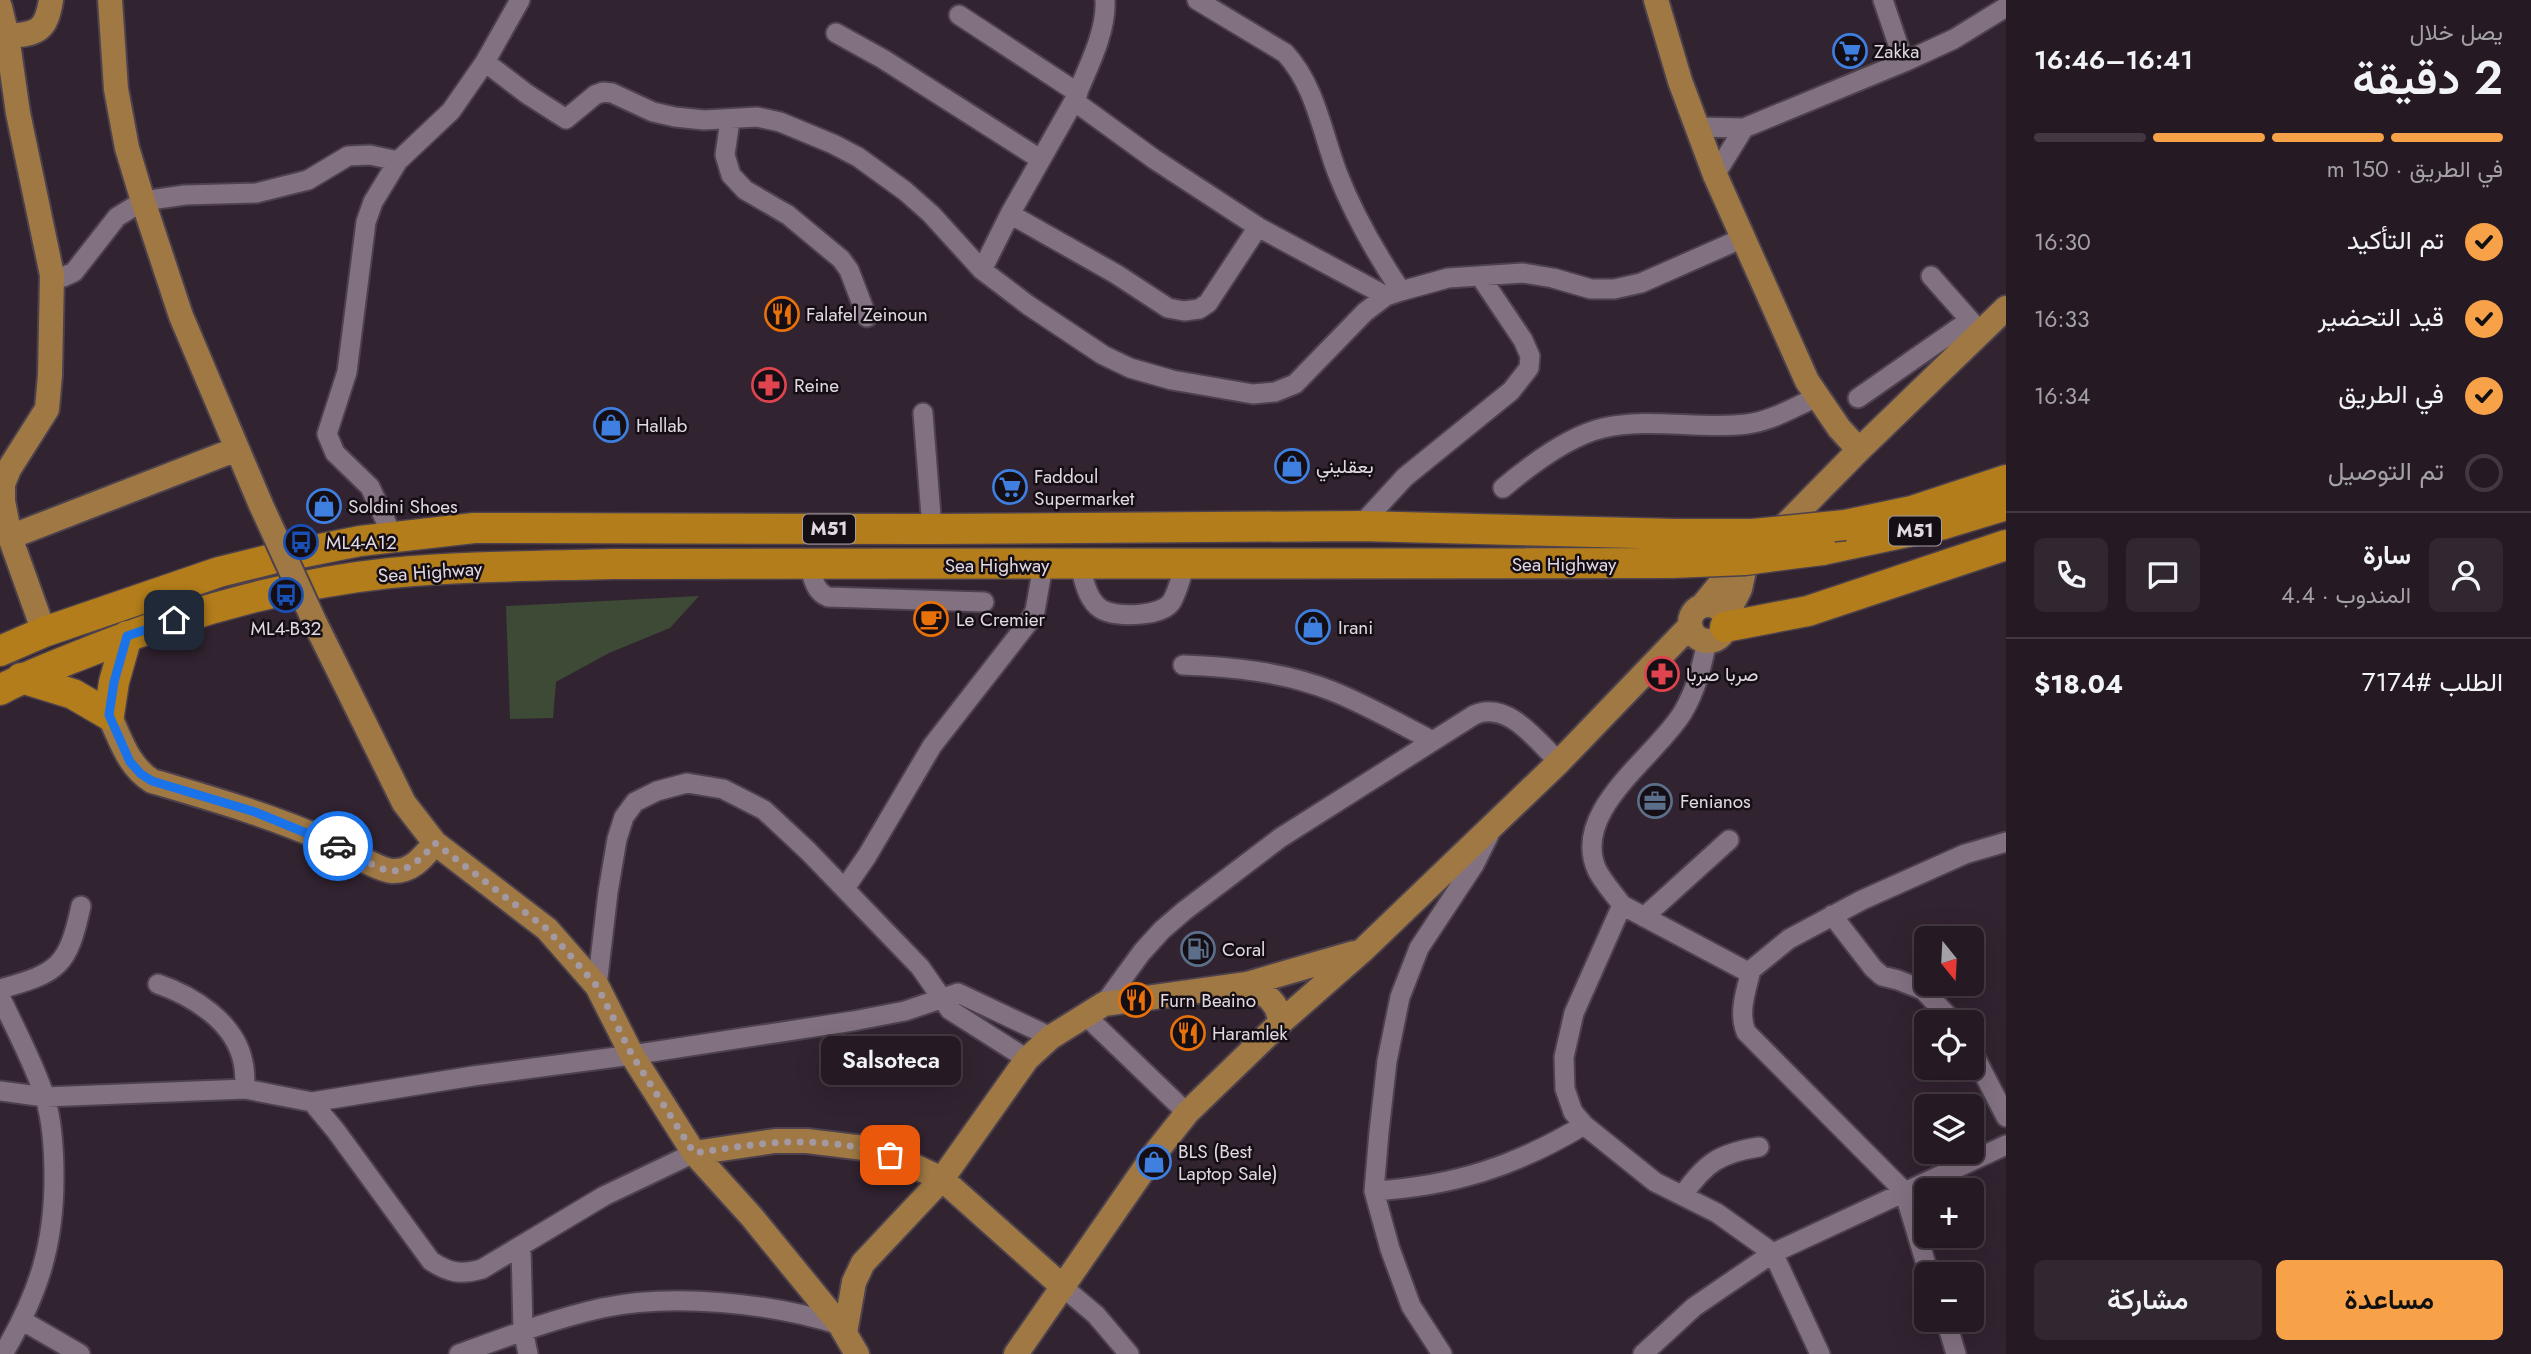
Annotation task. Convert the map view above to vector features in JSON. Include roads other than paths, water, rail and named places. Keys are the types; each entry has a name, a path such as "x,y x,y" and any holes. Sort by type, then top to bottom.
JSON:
{"highway":[{"name":"Sea Highway","path":"0,651 44,632 219,572 280,557 393,537 474,528 1360,526 1753,534 1846,525 1912,511 2006,480"},
{"name":"Sea Highway","path":"10,684 127,636 198,612 278,592 388,574 473,567 585,565 1671,564 1745,560 1822,550 1944,524 2006,505"},
{"path":"1710,623 1808,611 2006,545"},
{"path":"10,684 73,694 109,715 114,682 127,636"}],"main road":[{"path":"7,36 37,31 45,25 51,0"},
{"path":"110,0 116,89 127,148 181,316 261,505 315,623 404,803 435,843 547,929 597,986 632,1055 694,1153 751,1216 848,1337"},
{"path":"1656,0 1696,127 1715,175 1807,381 1839,428 1859,450"},
{"path":"0,8 7,36 18,113 52,275 49,396 43,418 9,469 3,484 3,501 10,537 44,632"},
{"path":"1016,1354 1156,1152 1187,1113 1710,623 1740,589 1745,566 1975,326 2006,308"},
{"path":"10,537 237,449"},
{"path":"109,715 130,762 152,781 255,812 330,842 389,871 405,870 419,861 435,843"},
{"path":"848,1337 854,1282 863,1263 942,1180 1027,1059 1051,1037 1095,1010 1247,984 1362,951"},
{"path":"1247,984 1274,1002 1280,1023"},
{"path":"694,1153 775,1141 836,1143 890,1155 942,1180 1063,1287"}],"street":[{"path":"393,537 370,487 335,453 327,434 347,372 366,222 373,202 397,161 451,111 485,62 520,0"},
{"path":"982,270 1010,214 1076,97 1106,13 1105,0"},
{"path":"1197,0 1285,53 1295,63 1309,92 1356,219 1394,293"},
{"path":"1883,0 1904,62"},
{"path":"1696,127 1744,128 1904,62 1954,39 2006,8"},
{"path":"959,15 1076,97 1154,159 1258,227 1394,293"},
{"path":"836,33 883,59 1040,159"},
{"path":"485,62 566,119 594,95 603,92 612,93 653,112 704,120 757,117 780,122 833,144 905,191 931,214 982,270 1104,355 1130,368 1172,380 1253,394 1275,392 1295,384 1365,312 1394,293 1448,278 1523,273 1591,289 1614,289 1641,284 1743,238"},
{"path":"730,120 724,155 731,175 745,190 788,215 841,259 849,270 867,317"},
{"path":"1715,175 1744,128"},
{"path":"52,275 63,276 74,272 117,217 143,201 185,195 256,193 308,180 348,156 370,155 397,161"},
{"path":"1010,214 1105,268 1168,308 1184,311 1199,309 1209,303 1258,227"},
{"path":"1360,526 1405,477 1511,391 1529,368 1530,356 1523,340 1480,276"},
{"path":"1858,398 1975,326 1931,276"},
{"path":"1503,488 1556,450 1580,436 1604,428 1643,424 1748,424 1771,418 1816,397"},
{"path":"923,413 932,529"},
{"path":"809,565 815,585 828,597 984,602"},
{"path":"1080,566 1090,598 1100,609 1115,615 1157,612 1171,604 1185,565"},
{"path":"845,888 932,746 1028,623 1034,611 1043,566"},
{"path":"1710,623 1695,690 1682,713 1608,800 1597,818 1591,840 1592,856 1598,872 1622,905 1741,970 1751,970"},
{"path":"1183,665 1251,670 1295,679 1348,698 1433,741"},
{"path":"1187,1113 1095,1010 1162,930 1280,838 1486,710 1502,713 1520,724 1559,762"},
{"path":"597,986 617,839 624,817 635,802 657,791 687,783 723,789 745,798 779,823 920,967 950,1010 1027,1059"},
{"path":"1442,1354 1411,1306 1390,1249 1374,1191 1387,1061 1400,997 1419,948 1474,865 1494,824"},
{"path":"1644,917 1729,840"},
{"path":"1925,1262 1904,1191 1746,1032 1742,1022 1744,1000 1751,970 1789,939 1832,915 1923,872 1984,847 2006,842"},
{"path":"1622,905 1574,1013 1564,1057 1565,1089 1573,1112 1584,1125 1655,1182 1717,1213 1773,1253 1820,1354"},
{"path":"0,989 54,970 71,944 82,906"},
{"path":"1832,915 1882,976 1923,990 1942,1010"},
{"path":"158,984 178,991 197,1003 228,1031 239,1047 244,1063 245,1089"},
{"path":"0,1091 45,1097 245,1089 312,1102 883,1016 958,993 1051,1037"},
{"path":"0,996 45,1097 54,1164 52,1228 46,1261 23,1321 3,1354"},
{"path":"1984,1074 2006,1116"},
{"path":"336,1131 337,1114 344,1098"},
{"path":"312,1102 430,1261 447,1272 465,1274 482,1269 604,1196 694,1153"},
{"path":"1374,1191 1412,1188 1484,1173 1541,1150 1584,1125"},
{"path":"1643,1354 1694,1307 1773,1253 2006,1145"},
{"path":"1683,1195 1699,1172 1718,1158 1759,1147"},
{"path":"521,1247 523,1330 528,1354"},
{"path":"1063,1287 1096,1315 1129,1354"},
{"path":"459,1354 523,1330 602,1308 642,1302 742,1305 804,1313 848,1337"},
{"path":"23,1321 80,1354"},
{"path":"1950,1332 1956,1354"}],"place":[{"name":"Zakka","path":"1850,51"},
{"name":"Falafel Zeinoun","path":"782,314"},
{"name":"Reine","path":"769,385"},
{"name":"Hallab","path":"611,425"},
{"name":"بعقليني","path":"1292,466"},
{"name":"Faddoul Supermarket","path":"1010,487"},
{"name":"Soldini Shoes","path":"324,506"},
{"name":"ML4-A12","path":"301,542"},
{"name":"ML4-B32","path":"286,595"},
{"name":"Le Cremier","path":"931,619"},
{"name":"Irani","path":"1313,627"},
{"name":"صربا صربا","path":"1662,674"},
{"name":"Fenianos","path":"1655,801"},
{"name":"Coral","path":"1198,949"},
{"name":"Furn Beaino","path":"1136,1000"},
{"name":"Haramlek","path":"1188,1033"},
{"name":"Salsoteca","path":"890,1155"},
{"name":"BLS (Best Laptop Sale)","path":"1154,1162"}]}
